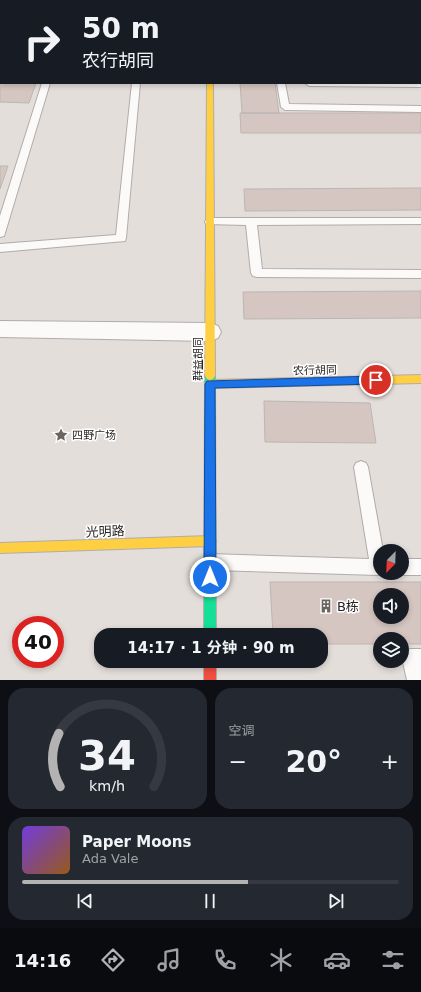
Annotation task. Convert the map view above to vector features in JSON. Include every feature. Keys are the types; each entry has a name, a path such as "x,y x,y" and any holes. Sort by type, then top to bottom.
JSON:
{"street":[{"name":"群益胡同","path":"210,84 210,628"},
{"path":"0,329 210,332"},
{"name":"农行胡同","path":"210,384 421,379"},
{"name":"光明路","path":"0,548 210,541"},
{"path":"210,668 210,680"}],"lane":[{"path":"0,233 46,84"},
{"path":"0,248 121,238 136,84"},
{"path":"281,84 285,107 421,109"},
{"path":"0,196 11,197"},
{"path":"210,222 421,221"},
{"path":"251,222 257,273 421,274"},
{"path":"361,467 375,544"},
{"path":"210,562 373,567"},
{"path":"409,567 421,567"},
{"path":"415,680 410,657 421,657"}],"building":[{"path":"0,84 36,84 29,103 0,102"},
{"path":"240,84 275,84 279,113 242,113"},
{"path":"240,113 421,113 421,133 241,133"},
{"path":"0,166 8,166 0,189"},
{"path":"421,188 421,210 245,211 244,189"},
{"path":"421,291 421,318 244,319 243,292"},
{"path":"264,401 370,403 376,443 265,442"},
{"name":"B栋","path":"270,582 421,582 421,644 409,644 409,632 373,632 373,644 328,644 328,628 273,628"}],"traffic: fast":[{"path":"210,376 210,628"}],"traffic: slow":[{"path":"210,84 210,376"},
{"path":"210,384 421,379"},
{"path":"0,548 210,541"}],"traffic: jam":[{"path":"210,668 210,680"}],"place":[{"name":"四野广场","path":"61,435"},
{"name":"B栋","path":"326,606"}],"route":[{"path":"210,577 210,384 376,380"}]}
